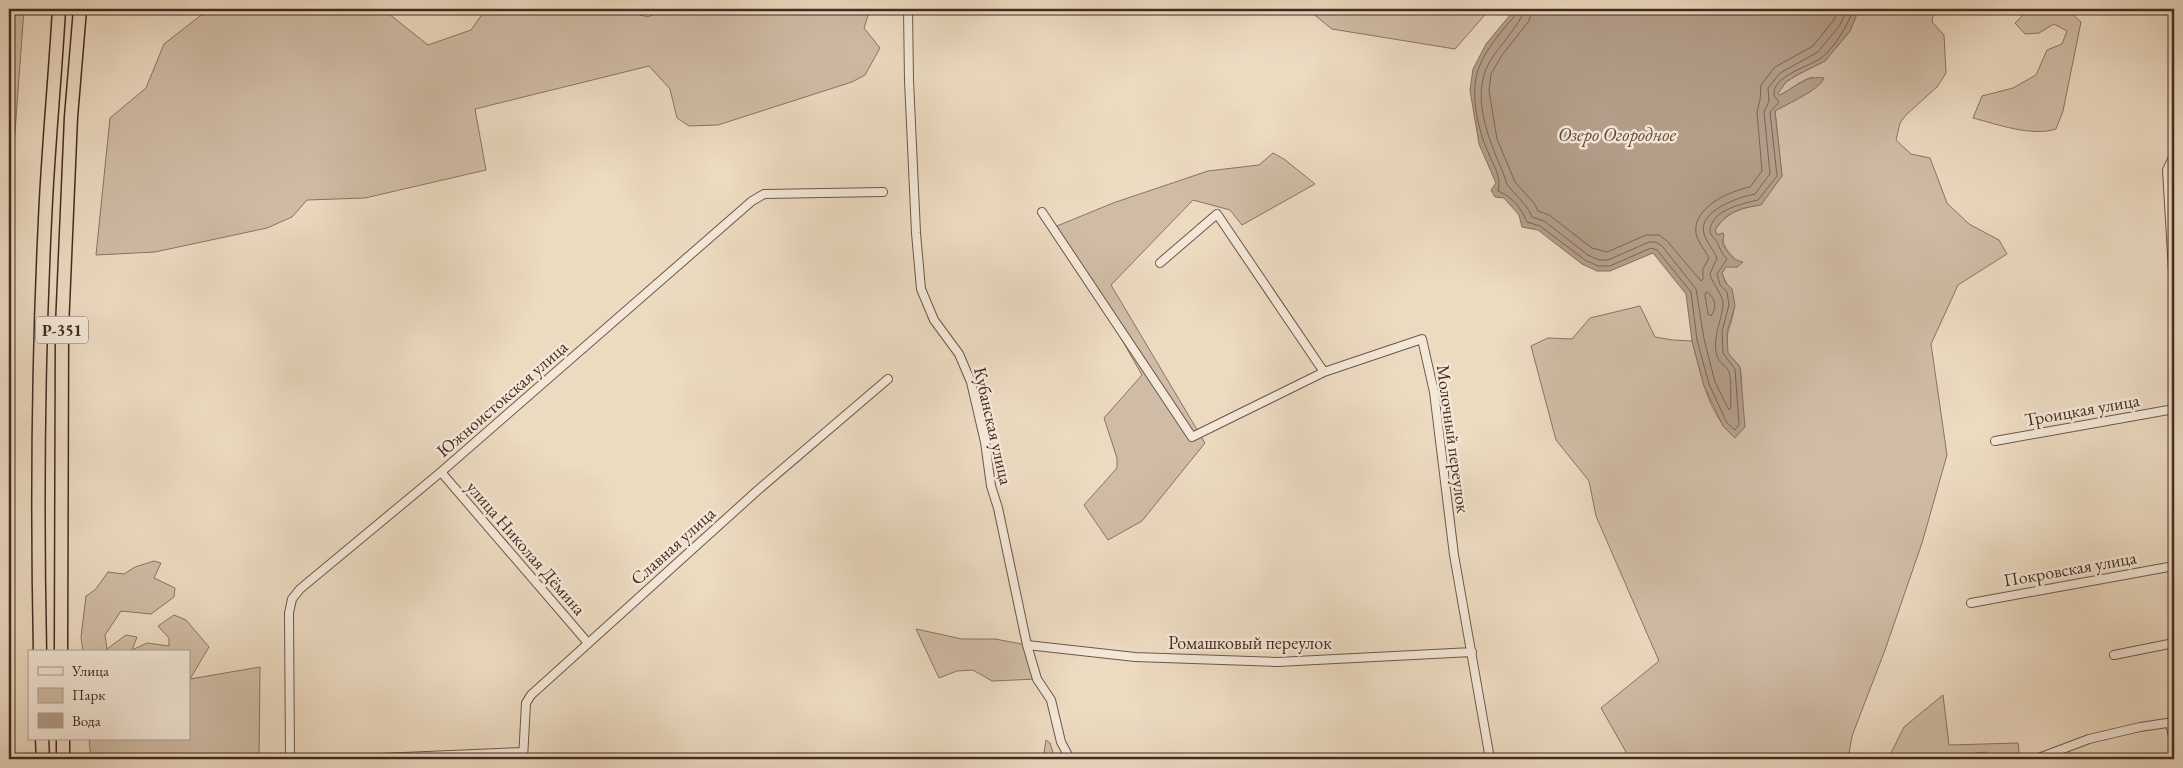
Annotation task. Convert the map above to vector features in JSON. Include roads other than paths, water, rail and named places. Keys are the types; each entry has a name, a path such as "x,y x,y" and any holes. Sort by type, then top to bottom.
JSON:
{"highway":[{"name":"Р-351","path":"40,650 38,455 41,326 45,218 59,9"},
{"name":"Р-351","path":"61,650 62,308 71,117 80,9"},
{"path":"42,740 43,759"},
{"path":"63,740 63,759"}],"street":[{"name":"Кубанская улица","path":"908,9 911,128 916,233 921,289 934,320 959,354 971,382 985,442 991,486 998,508 1027,645 1037,679 1051,700 1061,742 1070,759"},
{"path":"2174,155 2166,170 2174,288"},
{"name":"Южноистокская улица","path":"290,759 289,612 292,599 300,590 441,472 752,200 764,194 883,192"},
{"path":"1042,212 1192,438 1324,372 1217,214 1160,263"},
{"name":"Молочный переулок","path":"1324,372 1422,340 1434,392 1454,556 1490,759"},
{"name":"Славная улица","path":"523,755 525,712 528,699 758,490 888,378"},
{"name":"Троицкая улица","path":"1995,441 2174,409"},
{"name":"улица Николая Дёмина","path":"441,472 588,643"},
{"name":"Покровская улица","path":"1971,602 2174,566"},
{"path":"2114,655 2174,643"},
{"name":"Ромашковый переулок","path":"1027,645 1136,657 1277,662 1472,652"},
{"path":"2036,759 2089,739 2140,727 2172,723 2174,741"},
{"path":"354,759 523,755"}],"water":[{"name":"Озеро Огородное","path":"1515,9 1859,9 1850,31 1825,61 1786,82 1778,93 1780,95 1811,78 1824,78 1810,92 1775,111 1782,176 1761,205 1734,212 1724,219 1715,230 1717,235 1723,233 1722,243 1730,255 1743,262 1737,267 1726,267 1722,273 1725,282 1732,289 1735,306 1727,332 1728,353 1740,367 1745,427 1735,438 1723,426 1704,386 1692,341 1686,294 1653,253 1610,271 1597,271 1582,264 1538,230 1522,227 1519,215 1504,198 1495,197 1491,190 1496,183 1479,144 1470,90 1473,69 1486,44"}]}
